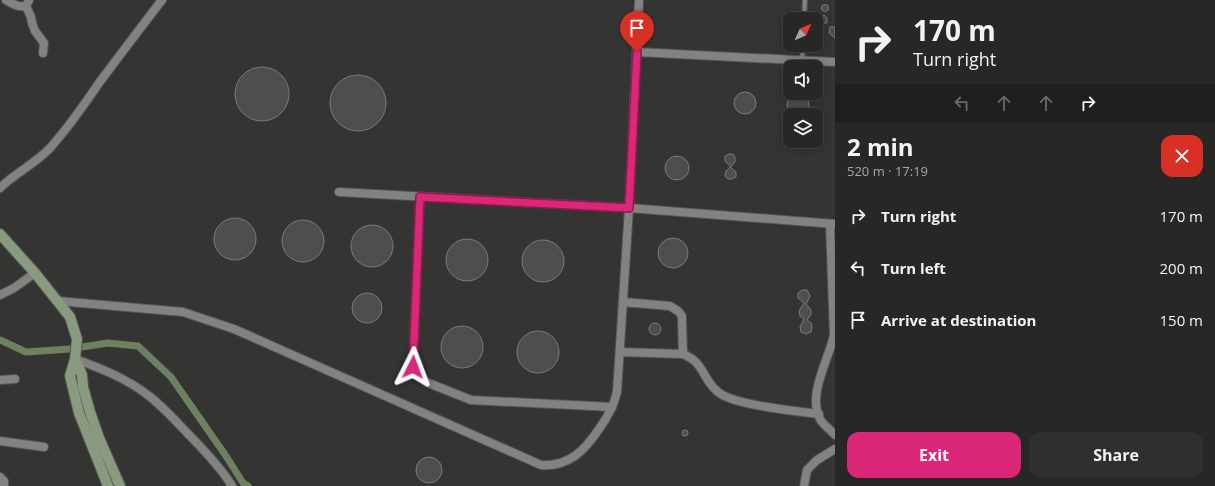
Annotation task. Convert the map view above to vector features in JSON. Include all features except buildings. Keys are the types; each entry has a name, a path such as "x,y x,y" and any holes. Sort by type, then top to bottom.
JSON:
{"street":[{"path":"6,0 12,4 23,7 28,3 35,31 44,43 43,53"},
{"path":"0,188 8,180 50,148 162,0"},
{"path":"58,301 183,312 234,329 541,465 550,466 570,459 585,448 603,424 615,402 617,392 629,208 639,0"},
{"path":"637,52 802,60"},
{"path":"823,61 835,62"},
{"path":"339,192 629,208 833,224 834,335 831,348 825,360 815,398 820,419 835,435"},
{"path":"420,197 414,372 426,382 471,400 612,407"},
{"path":"0,234 35,273 70,317 77,339 75,359 70,376 79,413 107,485 118,483 99,438 90,412 82,375 75,359"},
{"path":"0,295 14,288 35,273"},
{"path":"623,302 670,306 678,311 682,316 683,354"},
{"path":"620,352 683,354 696,362 701,367 712,385 718,392 725,396 760,405 819,414"},
{"path":"75,359 121,378 148,395 176,421 204,451 226,476 232,486"},
{"path":"0,380 14,379"},
{"path":"0,441 44,446"},
{"path":"804,486 807,470 817,460 835,449"},
{"path":"0,477 4,481 4,486"}],"lane":[{"path":"798,0 805,0 804,12"},
{"path":"802,60 803,52"}],"waterway":[{"path":"0,340 26,352 70,349"},
{"path":"82,347 108,343 138,346 171,377 243,483 248,486"}],"route":[{"path":"413,367 420,197 629,208 637,52"}]}
